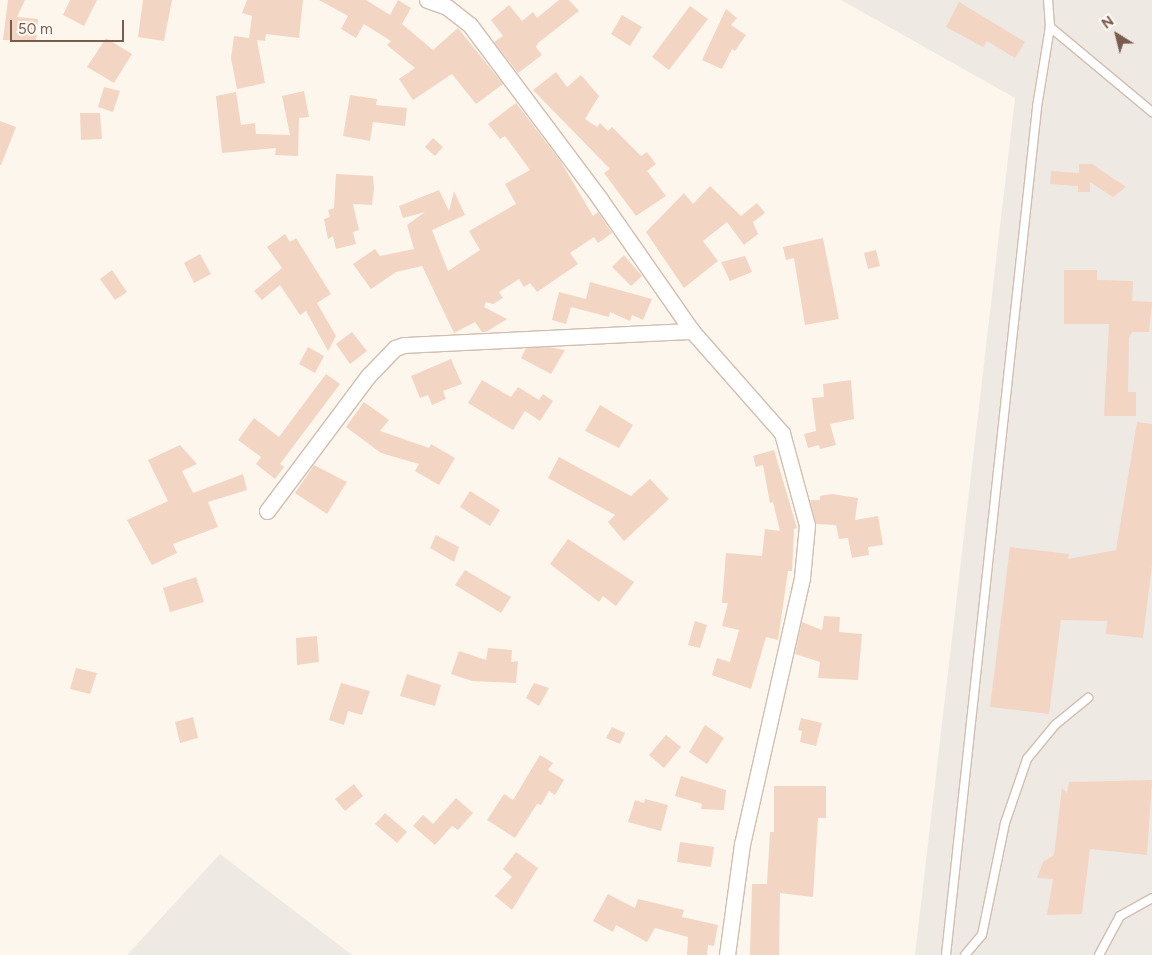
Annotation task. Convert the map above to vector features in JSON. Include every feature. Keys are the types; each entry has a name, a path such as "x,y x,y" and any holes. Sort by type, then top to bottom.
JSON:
{"street":[{"path":"427,0 447,8 470,25 600,199 692,331 782,433 807,526 802,578 742,844 727,955"},
{"path":"267,511 368,376 395,348 404,345 692,331"}],"lane":[{"path":"946,955 1037,107 1050,27 1048,0"},
{"path":"1050,27 1152,112"},
{"path":"965,955 982,935 1005,823 1027,759 1055,725 1088,698"},
{"path":"1099,955 1120,916 1152,898"}],"shaded area":[{"path":"841,0 1152,0 1152,955 915,955 1015,98"},
{"path":"220,854 352,955 127,955"}],"building":[{"path":"8,0 25,0 17,17 38,19 36,41 3,40"},
{"path":"70,0 97,0 84,26 63,15"},
{"path":"143,0 172,0 164,41 138,37"},
{"path":"247,0 303,0 299,38 266,34 265,41 257,40 265,83 237,89 231,58 234,36 249,38 252,16 242,13"},
{"path":"319,0 366,0 390,15 398,0 411,8 402,24 433,50 458,28 503,84 476,104 452,74 413,100 399,79 415,68 387,45 391,41 364,24 356,38 341,29 348,16"},
{"path":"559,0 569,0 579,11 538,43 536,47 542,55 518,73 494,42 503,36 491,20 509,5 522,21 533,12 537,18"},
{"path":"959,2 1025,42 1015,58 987,41 983,47 946,27"},
{"path":"690,6 708,19 669,70 652,57"},
{"path":"726,9 737,18 731,25 746,35 735,51 732,49 722,69 702,60"},
{"path":"622,15 642,27 630,46 611,34"},
{"path":"106,38 132,54 114,83 87,67"},
{"path":"556,72 567,87 581,75 599,96 585,119 597,127 600,123 608,131 612,127 641,156 647,152 656,164 647,171 666,196 636,216 604,173 610,169 533,90"},
{"path":"104,87 120,91 113,112 98,107"},
{"path":"304,91 309,117 299,118 298,156 275,155 276,148 222,153 216,96 236,92 241,125 255,123 256,134 290,135 282,96"},
{"path":"350,95 377,99 376,105 407,108 405,126 373,122 370,141 343,136"},
{"path":"516,103 561,162 593,216 598,212 612,233 598,243 594,237 570,253 578,264 537,292 530,283 524,287 519,279 499,292 503,298 493,304 486,302 484,307 507,319 486,332 482,332 475,322 454,333 422,266 396,272 371,289 353,264 375,249 380,256 414,249 407,225 425,212 403,218 399,206 439,190 449,211 454,191 465,215 432,230 448,271 480,250 469,231 516,204 505,184 530,170 505,136 500,139 488,124"},
{"path":"80,113 100,113 102,139 81,140"},
{"path":"0,121 16,127 1,165 0,165"},
{"path":"433,138 443,147 435,156 425,147"},
{"path":"1079,164 1092,164 1126,187 1113,197 1090,182 1090,192 1078,192 1078,186 1050,184 1051,171 1079,173"},
{"path":"336,174 373,176 374,188 372,205 353,204 359,230 353,232 356,244 336,249 333,236 328,239 324,219 330,217 328,210 334,208"},
{"path":"710,186 741,216 757,203 765,213 753,222 758,234 744,245 727,222 703,241 718,261 684,288 646,232 684,193 693,204"},
{"path":"285,234 290,242 296,238 331,294 317,303 336,336 328,351 306,311 300,315 280,285 262,300 254,291 282,268 267,247"},
{"path":"823,238 839,319 805,325 794,258 786,260 783,247"},
{"path":"876,250 880,266 868,269 864,253"},
{"path":"200,254 211,274 194,283 184,263"},
{"path":"624,255 642,276 631,286 612,267"},
{"path":"745,256 752,272 730,281 721,262"},
{"path":"112,270 127,292 115,300 100,279"},
{"path":"1064,270 1097,270 1097,280 1133,281 1132,301 1152,302 1149,332 1132,332 1129,338 1128,392 1136,392 1136,416 1104,416 1109,324 1064,324"},
{"path":"590,282 652,299 643,320 632,315 630,321 610,312 609,317 571,307 566,324 552,320 559,292 586,299"},
{"path":"352,332 367,351 350,364 336,344"},
{"path":"308,347 324,356 315,373 299,364"},
{"path":"549,347 565,350 551,374 521,358 526,348"},
{"path":"451,359 462,384 443,391 446,399 432,405 428,395 420,398 411,376"},
{"path":"326,374 340,384 280,464 284,467 275,479 256,464 261,457 238,440 254,418 279,437"},
{"path":"482,380 511,397 518,387 539,400 543,394 553,401 540,421 525,411 513,430 468,403"},
{"path":"851,380 854,419 830,424 836,445 820,449 819,445 808,448 804,434 816,431 812,398 824,397 823,384"},
{"path":"364,402 389,420 380,431 429,448 431,444 455,458 439,485 415,471 419,464 381,453 346,427"},
{"path":"600,405 633,425 619,448 585,431"},
{"path":"1137,422 1152,424 1152,565 1143,638 1106,634 1107,621 1061,620 1049,714 990,707 1010,547 1069,554 1068,559 1116,550"},
{"path":"180,445 197,464 182,471 193,493 243,474 247,490 208,502 218,527 173,544 177,553 152,565 127,520 168,501 148,460"},
{"path":"774,450 797,528 794,529 792,571 788,571 778,640 766,637 751,689 712,675 717,658 730,662 739,630 722,626 728,603 722,603 726,553 762,556 765,529 780,531 773,502 770,503 763,465 756,467 753,456"},
{"path":"559,457 631,496 650,479 669,499 624,541 608,522 615,515 548,478"},
{"path":"314,465 347,482 327,514 295,493"},
{"path":"470,491 500,510 490,526 460,507"},
{"path":"832,494 858,498 855,520 878,516 883,545 868,547 869,555 852,558 848,538 839,539 836,525 816,524 810,500 820,500 820,496"},
{"path":"436,535 459,547 454,562 430,548"},
{"path":"568,539 634,582 616,606 603,596 599,602 550,564"},
{"path":"465,570 511,597 501,613 455,585"},
{"path":"196,577 204,602 170,612 163,588"},
{"path":"824,616 840,617 839,632 862,634 858,680 818,678 820,662 795,654 802,622 822,630"},
{"path":"695,621 707,625 700,648 688,645"},
{"path":"317,636 319,662 297,665 296,638"},
{"path":"488,648 512,650 511,662 518,661 516,683 472,681 451,674 459,651 486,660"},
{"path":"76,668 97,673 90,694 70,689"},
{"path":"407,674 441,685 435,706 400,696"},
{"path":"341,683 370,691 362,715 348,711 344,725 329,720"},
{"path":"534,683 549,688 539,706 526,698"},
{"path":"193,717 198,738 180,743 175,722"},
{"path":"801,718 822,723 816,746 800,742 802,731 798,730"},
{"path":"705,725 724,738 707,764 689,752"},
{"path":"612,727 625,733 620,744 606,738"},
{"path":"666,735 681,747 664,768 649,755"},
{"path":"540,755 553,763 548,770 564,780 555,795 549,791 541,805 537,804 515,838 487,820 504,794 513,800"},
{"path":"681,776 726,790 724,810 701,809 702,804 675,796"},
{"path":"1152,780 1147,855 1090,849 1082,914 1047,915 1053,879 1037,878 1043,862 1054,855 1062,788 1067,793 1069,782"},
{"path":"354,784 363,796 345,811 335,799"},
{"path":"774,786 826,786 826,818 818,818 813,897 780,893 779,955 750,955 752,884 767,884 770,832 774,832"},
{"path":"456,798 473,813 458,830 452,826 435,845 413,826 423,815 433,824"},
{"path":"645,799 668,805 661,831 628,822 635,800 644,803"},
{"path":"385,813 407,832 397,843 375,824"},
{"path":"680,842 714,847 711,867 677,862"},
{"path":"516,852 538,868 512,910 495,896 512,877 503,869"},
{"path":"608,894 635,908 638,899 684,910 682,917 718,925 714,946 708,945 707,955 687,955 688,937 655,928 647,942 616,925 613,932 593,921"}]}
